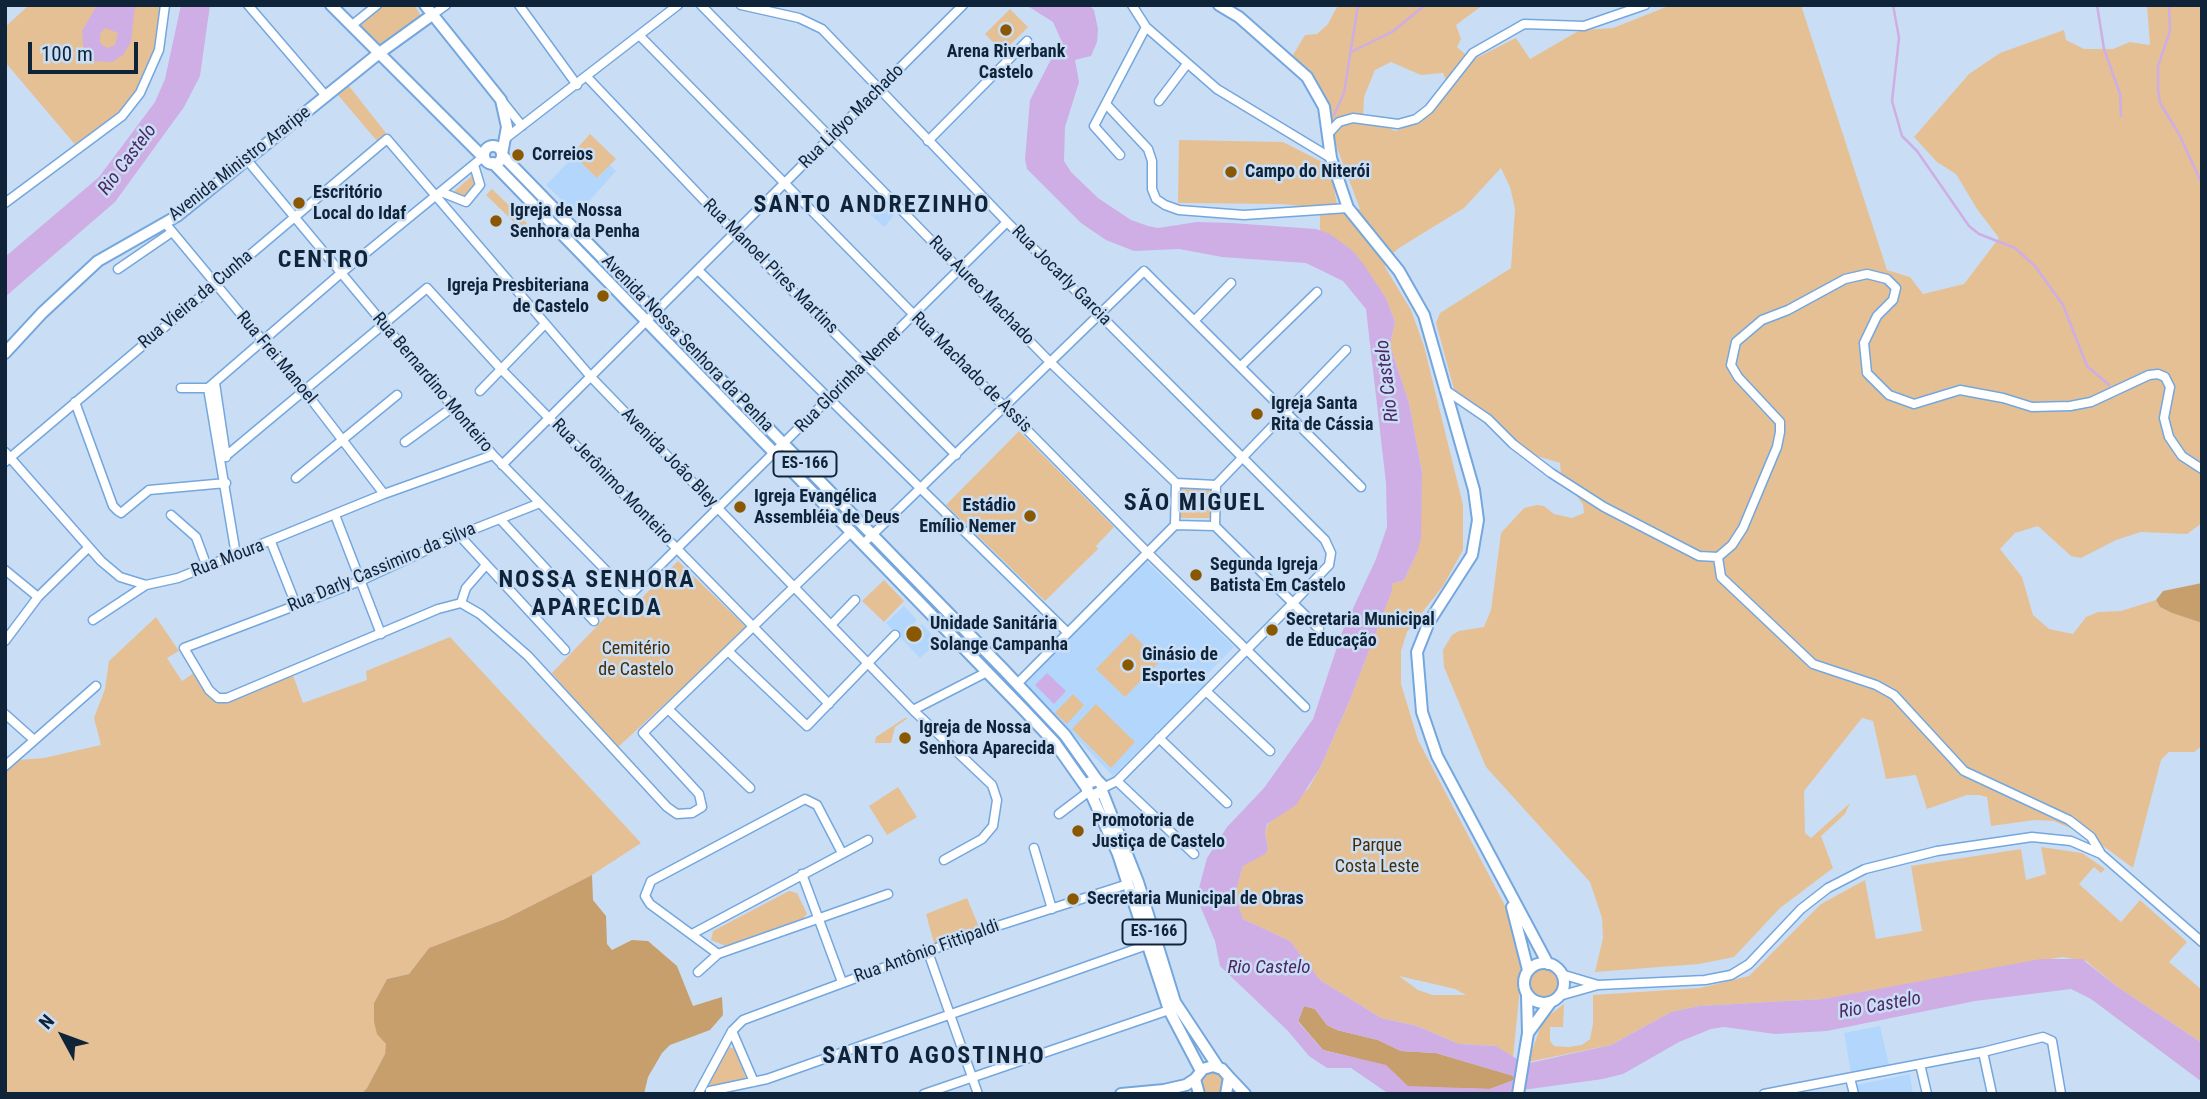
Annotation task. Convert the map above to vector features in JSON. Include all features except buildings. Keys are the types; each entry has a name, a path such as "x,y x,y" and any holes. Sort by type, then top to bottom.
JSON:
{"main road":[{"path":"331,5 378,54 495,158 506,138 501,100 425,5"},
{"path":"1219,5 1239,17 1307,77 1324,107 1331,158 1348,208 1413,291 1424,315 1474,489 1478,520 1472,555 1429,622 1417,652 1418,690 1422,712 1437,756 1548,964 1561,974 1563,982 1554,999 1528,1033"},
{"name":"Avenida Ministro Araripe","path":"5,352 86,271 116,250 168,228 378,54 432,15"},
{"name":"Avenida Nossa Senhora da Penha","path":"495,158 553,206 1065,735 1095,789 1138,882 1169,1002 1218,1067"},
{"name":"Avenida Nossa Senhora da Penha","path":"495,158 543,216 864,543 1055,743 1095,789 1147,945 1198,1075"},
{"path":"543,216 553,206"},
{"path":"1055,743 1065,735"},
{"path":"1509,894 1528,970 1528,1033 1518,1094"},
{"path":"1528,970 1537,964 1548,964"},
{"path":"1527,995 1537,1003 1554,999"},
{"path":"1121,1094 1186,1085 1198,1075 1218,1067"},
{"name":"ES-166","path":"1218,1067 1245,1094"},
{"name":"ES-166","path":"1198,1075 1199,1094"},
{"path":"1226,1094 1229,1077"},
{"path":"1164,1090 1186,1094"}],"street":[{"path":"5,203 122,116 140,93 159,50 165,5"},
{"path":"248,5 326,96"},
{"path":"352,26 377,5"},
{"path":"432,15 446,5"},
{"path":"519,5 577,85"},
{"path":"506,138 678,5"},
{"name":"Rua Aureo Machado","path":"701,5 1050,362 1176,483"},
{"name":"Rua Jocarly Garcia","path":"741,5 816,25 1007,222 1325,540 1331,553 1329,565 1292,604"},
{"name":"Rua Lidyo Machado","path":"502,465 880,91 963,5"},
{"path":"1132,5 1146,27 1187,64 1237,103 1331,158"},
{"path":"1329,133 1339,122 1353,118 1398,124 1416,120 1429,109 1473,53 1524,24 1542,23 1565,27 1595,24 1645,5"},
{"path":"1119,155 1094,126 1146,27"},
{"name":"Rua Machado de Assis","path":"640,36 784,186 1305,707"},
{"path":"928,141 1027,41"},
{"path":"1159,101 1187,64"},
{"name":"Rua Manoel Pires Martins","path":"587,77 736,234 956,455"},
{"path":"501,100 522,126"},
{"path":"1106,104 1148,149 1153,193 1160,203 1179,210 1244,215 1348,208"},
{"name":"Avenida João Bley","path":"387,139 438,195 544,326 591,377 913,710 992,785 997,800 997,816 988,833 944,860"},
{"name":"Rua Vieira da Cunha","path":"7,457 387,139"},
{"path":"181,388 212,386 340,274 474,165 495,158"},
{"name":"Rua Bernardino Monteiro","path":"247,160 493,455 630,595"},
{"path":"438,195 466,202 480,185 474,165"},
{"name":"Rua Glorinha Nemer","path":"630,595 1007,222"},
{"path":"118,269 168,228"},
{"name":"Rua Frei Manoel","path":"168,228 304,390 384,494"},
{"path":"699,271 1068,632"},
{"path":"864,543 1141,272 1148,272 1361,486"},
{"path":"1444,388 1488,419 1513,444 1545,468 1604,507 1699,556 1709,559 1718,557 1732,545 1742,528 1777,447 1780,432 1780,422 1738,377 1731,365 1737,342 1762,320 1788,310 1845,279 1867,274 1887,279 1896,288 1893,300 1877,316 1864,343 1867,373 1889,396 1914,404 1950,391 1971,391 2032,407 2052,408 2091,402 2149,375 2158,374 2165,377 2170,387 2164,418 2169,438 2182,456 2202,469"},
{"path":"1196,319 1231,283"},
{"name":"Rua Jerônimo Monteiro","path":"382,325 427,288 500,369 829,704"},
{"path":"1241,366 1317,292"},
{"path":"225,458 382,325"},
{"path":"480,391 544,326"},
{"path":"1215,526 1216,485 1346,350"},
{"path":"212,386 218,456 225,458"},
{"path":"296,478 397,395"},
{"path":"75,402 113,506 121,513 149,490 226,483"},
{"path":"405,442 453,407"},
{"name":"Rua Moura","path":"93,620 146,586 208,567 384,494 493,455"},
{"path":"7,457 88,548 120,577 146,586"},
{"path":"225,458 236,555"},
{"path":"1175,525 1176,483 1216,485"},
{"name":"Rua Darly Cassimiro da Silva","path":"381,634 227,698 218,698 209,690 184,648 360,581 459,535 540,503"},
{"path":"171,514 196,537 208,567"},
{"path":"335,515 381,634 438,609 461,603 480,614 528,656 667,807 677,814 697,812 704,804 696,789 643,733 852,531"},
{"path":"500,519 594,621"},
{"path":"1017,684 1175,525 1215,526 1319,629"},
{"path":"459,535 565,650"},
{"path":"271,542 296,605"},
{"path":"5,641 38,597 88,548"},
{"path":"1718,557 1721,577 1813,664 1876,685 1894,695 1964,771 2069,820 2091,837 2101,854"},
{"path":"461,603 466,588 486,565"},
{"path":"5,570 38,597"},
{"path":"831,625 855,600"},
{"path":"1059,814 1095,789 1117,781 1292,604"},
{"path":"728,651 807,726 895,635"},
{"path":"913,710 987,671"},
{"path":"5,766 96,686"},
{"path":"1206,691 1270,751"},
{"path":"668,709 750,789"},
{"path":"5,714 33,739"},
{"path":"1159,738 1227,803"},
{"path":"1117,781 1194,854"},
{"path":"718,954 650,904 645,896 646,886 651,881 805,799 817,805 842,853"},
{"path":"1554,999 1598,985 1705,980 1731,975 1749,964 1801,909 1828,888 1886,861 2032,837 2071,841 2101,854 2202,942"},
{"path":"692,934 868,840"},
{"path":"1034,848 1052,909"},
{"path":"802,874 842,982"},
{"name":"Rua Antônio Fittipaldi","path":"732,1031 743,1020 842,982 1128,884"},
{"path":"698,972 718,954 888,894"},
{"path":"698,1094 754,1082 1147,945"},
{"path":"928,952 978,1094"},
{"path":"1561,974 1598,985"},
{"path":"924,1094 1169,1002"},
{"path":"732,1031 754,1082"},
{"path":"709,1090 732,1031"},
{"path":"1763,1094 1790,1092 2047,1037 2052,1041 2062,1094"},
{"path":"1983,1052 1992,1094"},
{"path":"1920,1064 1927,1094"},
{"path":"1850,1078 1854,1094"}],"shaded area":[{"path":"574,156 597,178 610,165 616,171 577,215 546,185"},
{"path":"882,201 896,213 884,227 870,214"},
{"path":"1146,561 1234,647 1202,679 1206,684 1113,776 1024,684"},
{"path":"2202,583 2202,623 2160,607 2156,600 2163,591"},
{"name":"Unidade Sanitária Solange Campanha","path":"904,606 917,620 914,623 918,627 922,624 938,641 920,658 886,623"},
{"path":"592,875 593,900 606,916 607,944 612,950 632,940 648,941 677,966 693,1006 722,997 723,1015 710,1030 670,1045 662,1053 648,1077 644,1094 361,1094 385,1054 386,1044 377,1034 374,1022 374,1003 387,979 409,974 429,948 505,919"},
{"path":"1304,1006 1315,1009 1327,1025 1337,1030 1378,1040 1401,1051 1436,1053 1514,1076 1514,1080 1490,1089 1408,1087 1395,1074 1356,1058 1323,1050 1298,1021"},
{"path":"1880,1026 1889,1065 1851,1073 1844,1033"},
{"path":"1910,1074 1913,1094 1858,1094 1856,1085"}],"green space":[{"path":"29,5 160,5 155,49 137,91 107,126 78,148 5,62 5,27"},
{"path":"382,5 414,5 422,17 378,47 357,26"},
{"name":"Parque Costa Leste","path":"1338,5 1483,5 1456,25 1461,39 1457,47 1472,60 1516,38 1530,59 1580,30 1613,28 1671,5 1801,5 1887,270 1910,277 1923,294 1964,284 1999,238 1956,174 1937,162 1914,137 1969,74 2000,53 2064,30 2066,40 2084,49 2113,49 2130,42 2150,45 2147,5 2202,5 2202,523 2187,534 2141,532 2116,540 2081,558 2071,556 2038,526 2015,533 2000,549 2022,577 2033,615 2049,629 2073,634 2086,617 2098,612 2121,611 2156,600 2160,607 2172,613 2202,623 2202,746 2194,752 2169,752 2161,760 2133,868 2091,837 2054,821 2035,820 1991,826 1987,797 1967,795 1927,809 1916,775 1886,779 1873,721 1862,718 1804,791 1805,833 1811,838 1850,803 1845,814 1821,836 1833,868 1780,908 1734,957 1699,964 1595,972 1603,938 1602,918 1590,882 1486,767 1444,667 1443,650 1452,635 1459,631 1484,627 1491,610 1501,533 1524,508 1544,506 1554,514 1572,518 1584,513 1583,504 1561,476 1560,463 1521,451 1455,393 1436,323 1440,313 1511,268 1515,209 1510,187 1501,168 1464,208 1399,248 1385,260 1385,267 1411,310 1424,346 1463,505 1463,550 1443,586 1407,632 1401,651 1401,684 1418,740 1511,917 1522,969 1513,1057 1496,1046 1459,1044 1417,1026 1381,1018 1320,980 1290,941 1243,919 1235,894 1243,866 1268,849 1265,832 1268,824 1308,789 1320,768 1349,702 1392,591 1392,584 1404,580 1417,553 1422,472 1409,403 1390,345 1395,322 1386,298 1353,251 1320,231 1320,212 1360,209 1314,87 1290,60 1305,35 1317,34 1328,24","holes":["1391,62 1421,75 1443,73 1446,80 1415,122 1396,131 1363,118 1364,97 1375,70","1399,976 1455,989 1466,995 1433,995 1418,990"]},
{"name":"Arena Riverbank Castelo","path":"1010,9 1028,27 1003,52 985,34"},
{"path":"349,86 386,133 377,141 338,95"},
{"path":"590,134 616,159 597,178 572,154"},
{"name":"Campo do Niterói","path":"1179,140 1283,142 1330,166 1338,210 1282,204 1178,203"},
{"path":"473,175 477,186 462,199 451,194"},
{"path":"492,189 527,223 521,229 486,195"},
{"name":"Estádio Emílio Nemer","path":"1019,431 1114,527 1096,546 1098,549 1045,601 946,505"},
{"path":"1181,488 1211,489 1210,518 1180,518"},
{"name":"Cemitério de Castelo","path":"678,561 747,628 616,749 552,673 622,600 632,608"},
{"path":"884,580 904,601 884,622 862,601"},
{"path":"156,617 179,651 167,658 182,681 195,672 224,700 293,675 303,703 367,680 366,671 450,637 641,843 592,875 505,919 429,948 409,974 387,979 374,1003 374,1022 387,1044 385,1054 361,1094 5,1094 5,761 44,758 101,745 94,718 105,689 109,661"},
{"name":"Ginásio de Esportes","path":"1131,633 1160,661 1125,697 1096,669"},
{"path":"1073,694 1084,705 1067,724 1055,713"},
{"path":"1096,704 1135,742 1111,768 1072,729"},
{"path":"908,718 895,727 891,743 875,743 876,737"},
{"path":"898,787 917,817 887,835 869,806"},
{"path":"2041,847 2082,853 2105,869 2101,873 2094,867 2079,884 2121,922 2140,900 2187,942 2169,962 2202,990 2202,1043 2119,988 2086,961 2062,957 1823,999 1699,1006 1671,1012 1611,1045 1528,1062 1543,1020 1564,1004 1563,1027 1550,1027 1550,1041 1554,1046 1582,1045 1590,1039 1593,995 1700,988 1749,976 1821,904 1865,880 1876,939 1922,931 1911,866 2021,849 2026,880 2046,874"},
{"path":"789,891 797,893 807,914 801,921 726,946 711,940 713,931"},
{"path":"967,898 979,927 934,943 926,914"},
{"path":"1544,967 1555,971 1559,982 1555,993 1544,997 1533,993 1529,982 1533,971"},
{"path":"728,1047 735,1049 746,1079 711,1086 709,1084"},
{"path":"1213,1072 1223,1079 1224,1083 1217,1093 1213,1094 1203,1087 1202,1083 1209,1073"}],"water":[{"path":"97,5 135,5 131,42 123,55 112,62 89,61 84,52 82,31","holes":["105,28 118,33 115,45 107,48 100,43 100,34"]},
{"name":"Rio Castelo","path":"181,5 210,5 200,76 184,107 115,202 5,297 5,257 99,177 155,102 165,79"},
{"name":"Rio Castelo","path":"1026,5 1089,5 1094,10 1098,29 1097,42 1091,56 1075,60 1079,82 1065,127 1064,161 1071,172 1098,198 1131,220 1158,228 1197,222 1231,223 1316,229 1330,234 1353,251 1364,265 1386,298 1395,322 1390,345 1409,403 1422,472 1421,538 1404,580 1392,584 1392,591 1349,702 1320,768 1296,805 1267,824 1265,832 1268,849 1265,854 1243,866 1235,894 1243,919 1290,941 1320,980 1381,1018 1417,1026 1459,1044 1496,1046 1525,1064 1611,1045 1671,1012 1699,1006 1823,999 2041,959 2082,959 2119,988 2202,1043 2202,1082 2091,999 2071,989 1975,1001 1827,1031 1775,1034 1724,1027 1711,1029 1679,1042 1623,1074 1493,1094 1389,1094 1351,1068 1327,1068 1309,1056 1288,1031 1220,966 1215,941 1198,901 1207,858 1227,827 1264,788 1313,719 1342,632 1376,559 1387,527 1386,483 1366,309 1343,281 1306,263 1222,257 1179,249 1134,251 1106,240 1081,223 1027,169 1025,159 1030,100 1061,40 1053,22","holes":["1304,1006 1315,1009 1327,1025 1337,1030 1378,1040 1401,1051 1436,1053 1513,1076 1514,1080 1490,1089 1408,1086 1386,1065 1323,1050 1298,1022"]},
{"path":"1047,673 1066,691 1054,704 1035,685"}],"waterway":[{"path":"1334,115 1344,93 1358,5"},
{"path":"1351,52 1392,32 1425,5"},
{"path":"1893,5 1899,38 1892,101 1902,136 1917,151 1969,226 1979,234 2015,248 2035,266 2063,305 2087,366 2109,385"},
{"path":"2097,5 2104,49 2120,94 2121,116"},
{"path":"2169,5 2170,31 2158,66 2160,103 2179,134 2202,184"}],"place":[{"name":"Arena Riverbank Castelo","path":"1006,30"},
{"name":"Correios","path":"518,155"},
{"name":"Campo do Niterói","path":"1231,172"},
{"name":"Escritório Local do Idaf","path":"299,203"},
{"name":"Igreja de Nossa Senhora da Penha","path":"496,221"},
{"name":"Igreja Presbiteriana de Castelo","path":"603,296"},
{"name":"Igreja Santa Rita de Cássia","path":"1257,414"},
{"name":"Igreja Evangélica Assembléia de Deus","path":"740,507"},
{"name":"Estádio Emílio Nemer","path":"1030,516"},
{"name":"Segunda Igreja Batista Em Castelo","path":"1196,575"},
{"name":"Secretaria Municipal de Educação","path":"1272,630"},
{"name":"Unidade Sanitária Solange Campanha","path":"914,634"},
{"name":"Ginásio de Esportes","path":"1128,665"},
{"name":"Igreja de Nossa Senhora Aparecida","path":"905,738"},
{"name":"Promotoria de Justiça de Castelo","path":"1078,831"},
{"name":"Secretaria Municipal de Obras","path":"1073,899"}],"district":[{"name":"SANTO ANDREZINHO","path":"872,206"},
{"name":"CENTRO","path":"324,261"},
{"name":"SÃO MIGUEL","path":"1195,504"},
{"name":"NOSSA SENHORA APARECIDA","path":"597,595"},
{"name":"SANTO AGOSTINHO","path":"934,1057"}]}
